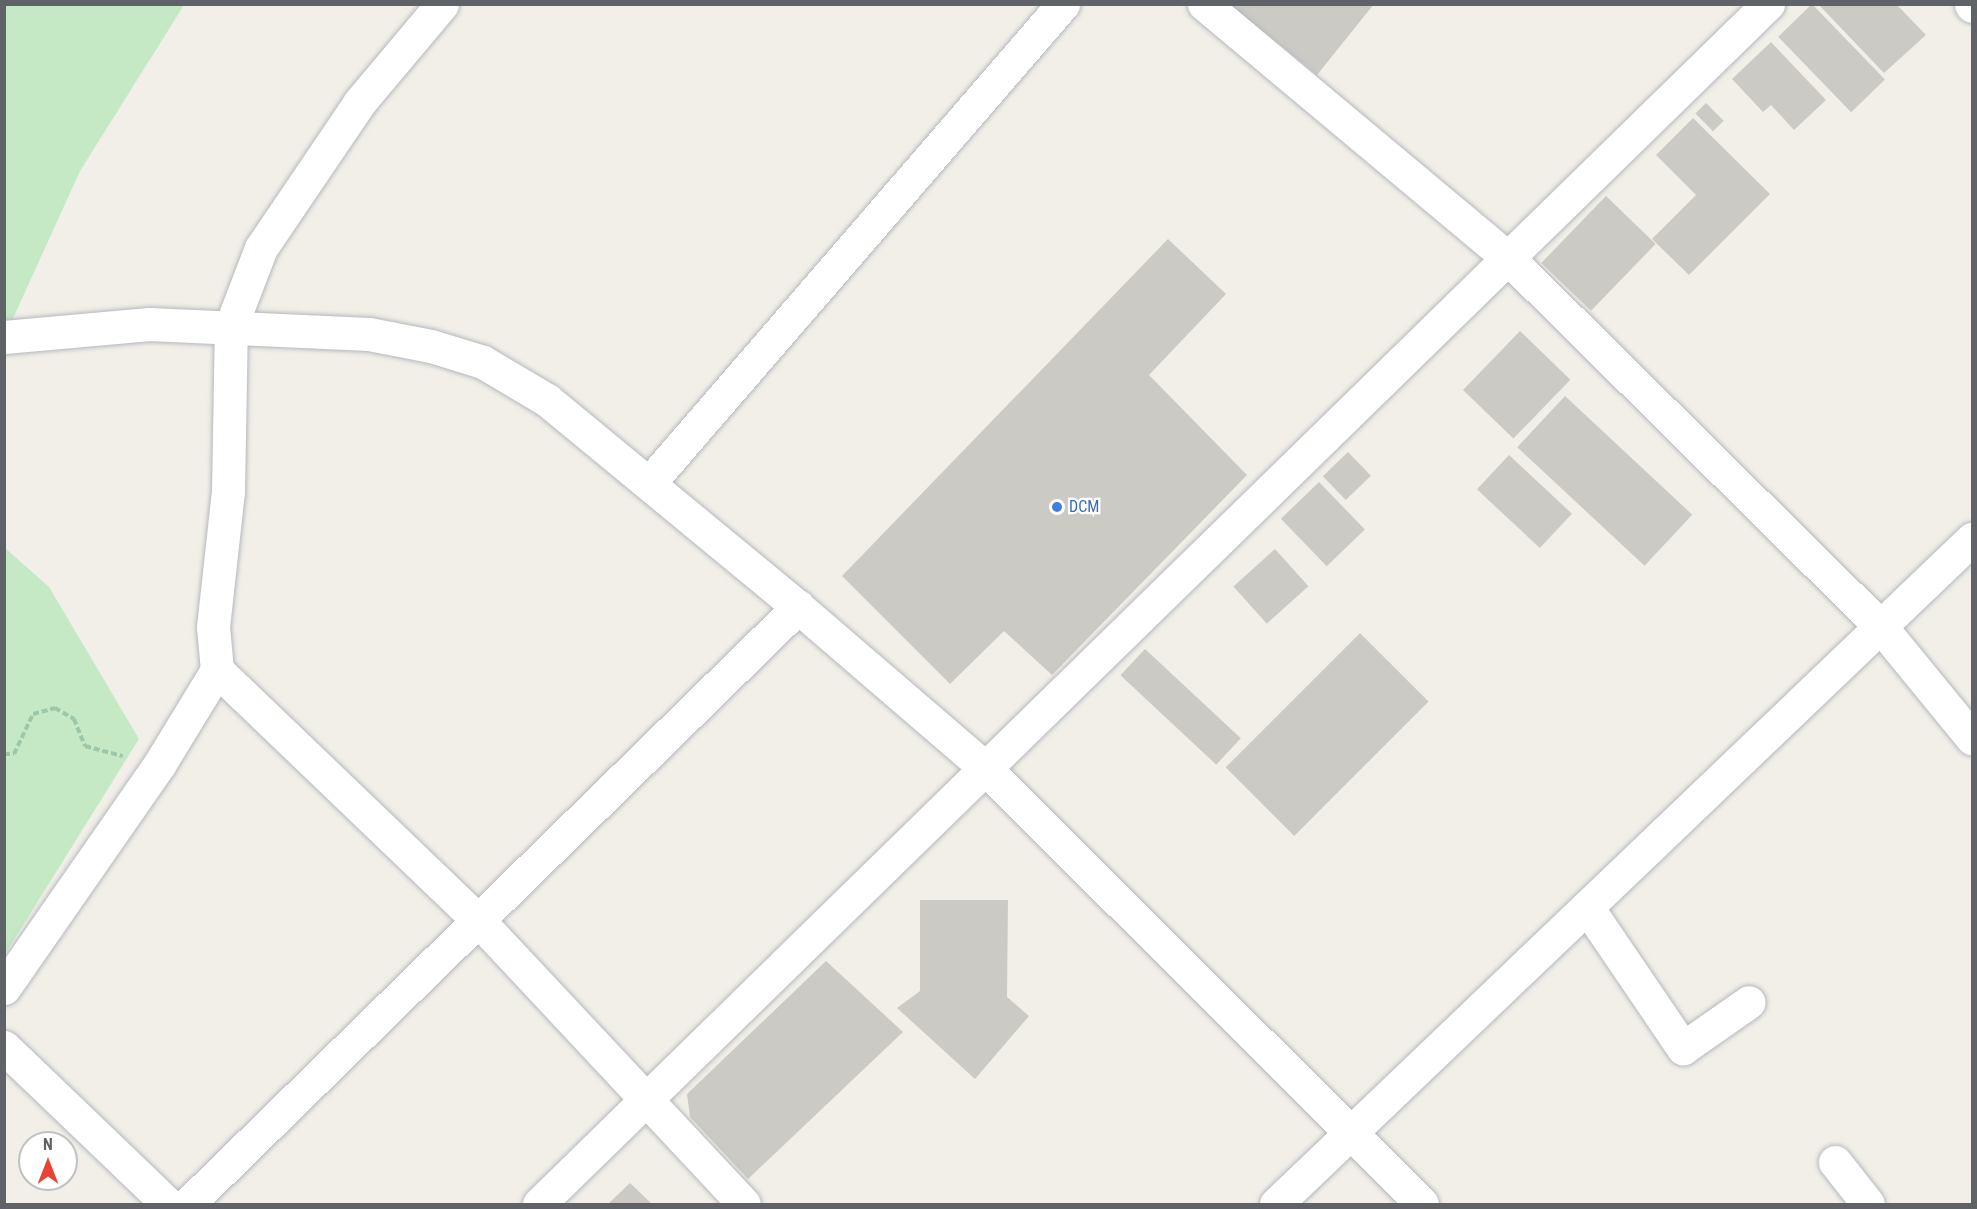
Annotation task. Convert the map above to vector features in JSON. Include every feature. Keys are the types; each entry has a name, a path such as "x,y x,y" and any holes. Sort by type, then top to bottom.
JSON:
{"street":[{"path":"4,988 159,765 217,670 213,627 228,492 231,326 261,248 359,103 442,4"},
{"path":"650,482 1063,4"},
{"path":"1204,4 1507,257 1881,627 1972,738"},
{"path":"539,1204 1768,4"},
{"path":"4,337 149,324 369,334 431,346 483,362 547,400 650,482 985,768 1352,1131 1422,1204"},
{"path":"1276,1204 1972,539"},
{"path":"188,1204 480,922 798,607"},
{"path":"217,670 480,922 644,1100 744,1204"},
{"path":"1587,907 1683,1048 1749,1002"},
{"path":"4,1047 168,1204"},
{"path":"1835,1162 1868,1204"}],"path":[{"path":"4,754 14,754 33,714 55,708 74,719 85,746 159,765"}],"green space":[{"path":"5,5 184,5 80,171 5,336"},
{"path":"5,548 49,587 139,739 5,954"}],"building":[{"path":"1229,4 1374,4 1317,75"},
{"path":"1812,4 1885,80 1851,112 1778,37"},
{"path":"1819,5 1897,5 1926,35 1884,73"},
{"path":"1771,42 1826,100 1794,130 1771,105 1763,112 1732,79"},
{"path":"1706,103 1724,121 1713,131 1695,114"},
{"path":"1693,118 1770,194 1689,275 1652,239 1696,195 1656,155"},
{"path":"1606,196 1656,244 1591,311 1541,263"},
{"path":"1168,239 1226,294 1149,375 1247,475 1052,675 1004,631 950,684 842,576"},
{"path":"1520,331 1570,380 1513,439 1463,390"},
{"path":"1565,396 1692,515 1645,566 1517,447"},
{"path":"1348,452 1371,476 1346,500 1323,476"},
{"path":"1509,455 1572,514 1540,548 1477,489"},
{"path":"1319,482 1365,529 1327,566 1281,519"},
{"path":"1275,549 1308,586 1267,624 1233,586"},
{"path":"1360,633 1429,702 1294,836 1226,767"},
{"path":"1145,649 1241,738 1216,765 1120,675"},
{"path":"920,900 1008,900 1007,997 1029,1016 975,1079 897,1008 920,991"},
{"path":"826,961 903,1032 748,1179 690,1117 687,1094"},
{"path":"630,1183 652,1204 608,1204"}],"place":[{"name":"DCM","path":"1057,507"}]}
